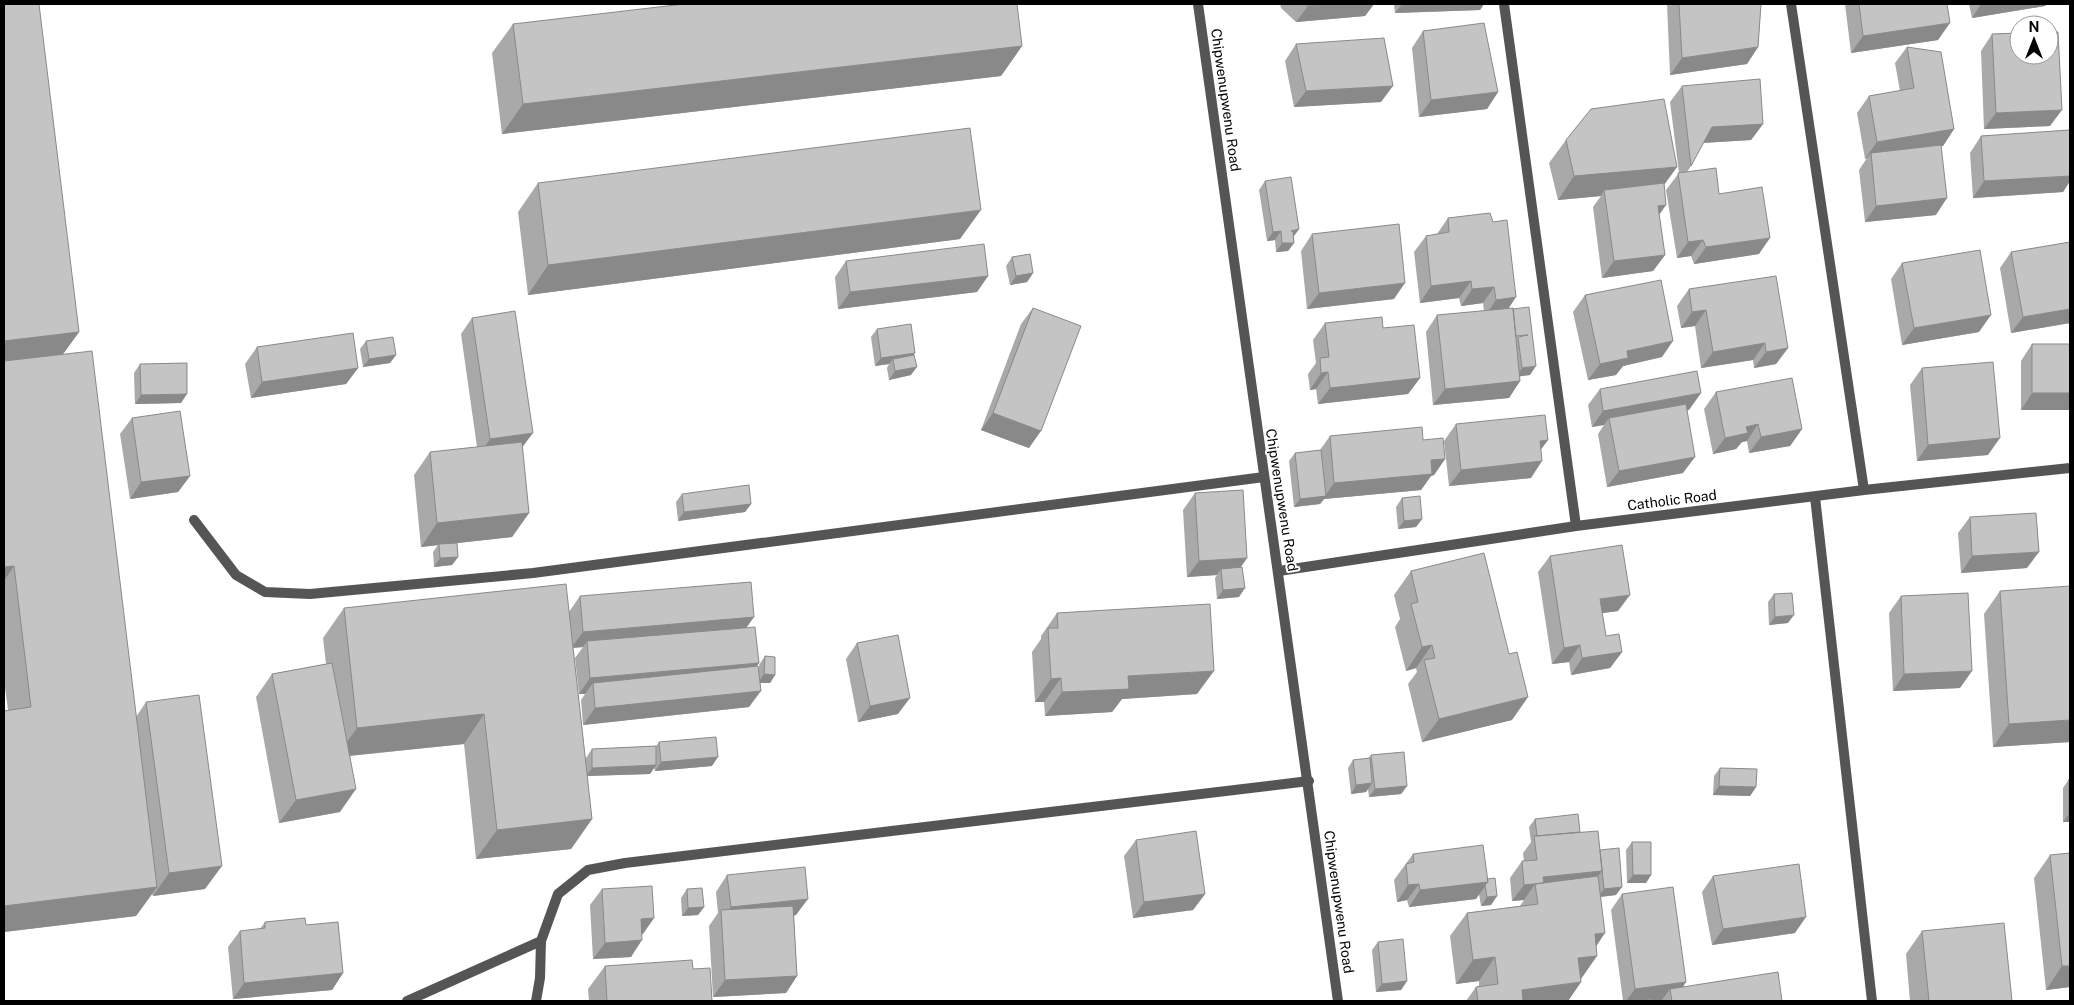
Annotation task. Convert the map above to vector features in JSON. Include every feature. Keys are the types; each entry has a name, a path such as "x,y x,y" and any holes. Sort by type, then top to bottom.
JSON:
{"street":[{"name":"Chipwenupwenu Road","path":"1198,4 1309,781 1338,1001"},
{"path":"1504,4 1576,526"},
{"path":"1791,4 1864,490"},
{"name":"Catholic Road","path":"1279,571 1576,526 1864,490 2070,468"},
{"path":"194,520 236,575 265,592 310,594 533,573 1264,476"},
{"path":"1815,497 1872,1001"},
{"path":"536,1001 540,978 541,941 558,894 588,870 625,863 1309,781"},
{"path":"406,1001 541,941"}],"building":[{"path":"4,4 39,4 79,332 4,341"},
{"path":"684,4 1017,4 1022,46 523,104 513,24"},
{"path":"1305,4 1333,4 1308,6"},
{"path":"1679,4 1761,4 1758,47 1682,58"},
{"path":"1859,4 1947,4 1950,23 1863,36"},
{"path":"1484,23 1498,92 1431,100 1423,31"},
{"path":"2009,33 2009,65 2059,65 2059,52 2062,110 1996,113 1992,34"},
{"path":"1384,38 1393,86 1306,91 1296,44"},
{"path":"1907,47 1941,52 1954,129 1877,142 1869,96 1914,88"},
{"path":"1760,79 1763,124 1712,127 1691,166 1682,86"},
{"path":"1664,99 1677,167 1574,176 1566,140 1591,109"},
{"path":"970,128 981,210 548,265 538,183"},
{"path":"2070,130 2070,176 1984,181 1981,136"},
{"path":"1941,145 1947,198 1876,206 1871,153"},
{"path":"1716,168 1719,194 1762,187 1770,238 1706,247 1703,240 1688,242 1678,173"},
{"path":"1291,177 1299,229 1291,231 1293,231 1294,243 1282,243 1281,231 1273,232 1265,181"},
{"path":"1664,183 1666,205 1658,206 1665,255 1614,261 1604,190"},
{"path":"1490,213 1493,222 1507,220 1516,297 1496,300 1494,287 1472,289 1471,281 1431,286 1426,236 1449,232 1448,218"},
{"path":"1399,224 1405,283 1319,293 1312,234"},
{"path":"2070,242 2070,309 2023,317 2011,252"},
{"path":"984,244 988,276 850,292 846,261"},
{"path":"1980,250 1991,315 1914,328 1902,263"},
{"path":"1030,254 1033,273 1016,276 1012,257"},
{"path":"1776,276 1788,348 1766,352 1765,343 1713,352 1706,310 1692,312 1689,289"},
{"path":"1661,280 1673,341 1627,351 1628,358 1600,364 1585,295"},
{"path":"1529,307 1536,366 1522,368 1518,337 1528,335 1516,336 1513,309"},
{"path":"1033,308 1081,326 1041,431 993,413"},
{"path":"1513,308 1520,381 1445,389 1437,315"},
{"path":"515,311 533,433 490,439 472,318"},
{"path":"1382,317 1383,328 1414,325 1420,378 1330,388 1328,372 1321,373 1320,358 1329,357 1325,323"},
{"path":"911,324 915,353 881,358 877,329"},
{"path":"353,333 358,368 262,382 257,347"},
{"path":"393,337 396,355 369,359 366,341"},
{"path":"2032,344 2070,344 2070,393 2032,393"},
{"path":"92,351 157,887 4,906 4,711 31,707 14,566 4,567 4,361"},
{"path":"914,355 917,367 895,371 893,359"},
{"path":"1993,362 2000,438 1928,445 1922,368"},
{"path":"187,363 187,394 141,395 140,364"},
{"path":"1697,371 1701,393 1603,411 1600,389"},
{"path":"1792,378 1802,429 1761,437 1758,424 1746,427 1748,433 1725,438 1716,392"},
{"path":"1686,404 1695,457 1619,471 1609,418"},
{"path":"180,411 190,476 141,482 132,418"},
{"path":"1545,415 1548,440 1540,441 1542,461 1461,470 1456,424"},
{"path":"1422,427 1423,440 1443,438 1445,459 1431,460 1432,474 1334,483 1330,436"},
{"path":"522,442 529,513 437,523 430,452"},
{"path":"1321,450 1326,496 1300,499 1295,453"},
{"path":"749,485 751,504 684,512 682,494"},
{"path":"1243,490 1247,558 1199,561 1195,493"},
{"path":"1420,496 1422,519 1404,521 1402,498"},
{"path":"2036,513 2039,552 1972,556 1970,517"},
{"path":"457,543 458,557 440,558 439,544"},
{"path":"1622,545 1630,595 1600,599 1606,636 1619,634 1622,652 1582,658 1580,645 1564,648 1550,556"},
{"path":"1484,553 1509,654 1517,652 1528,697 1439,719 1424,660 1435,658 1432,645 1422,647 1411,604 1418,602 1411,571"},
{"path":"1242,567 1245,588 1223,590 1221,569"},
{"path":"751,582 754,617 583,632 580,596"},
{"path":"566,584 592,819 497,830 484,714 357,728 344,608"},
{"path":"2070,586 2070,720 2009,724 2000,591"},
{"path":"1792,593 1794,615 1775,617 1774,594"},
{"path":"1968,593 1972,671 1904,674 1901,596"},
{"path":"1210,604 1214,671 1128,676 1129,689 1062,692 1061,678 1051,679 1048,628 1058,628 1057,613"},
{"path":"755,627 759,663 590,678 587,641"},
{"path":"898,635 910,698 870,706 857,643"},
{"path":"765,656 775,657 775,675 764,674"},
{"path":"332,663 356,789 296,800 272,674"},
{"path":"758,666 761,691 595,708 593,683"},
{"path":"199,695 222,866 169,873 146,702"},
{"path":"716,737 718,757 661,762 659,742"},
{"path":"656,746 656,765 592,768 592,749"},
{"path":"1404,752 1407,786 1375,789 1371,755"},
{"path":"1370,758 1372,783 1356,785 1353,760"},
{"path":"1720,768 1757,769 1756,787 1719,786"},
{"path":"2070,779 2070,814 2069,814"},
{"path":"1578,814 1580,832 1537,836 1535,819"},
{"path":"1196,831 1205,894 1144,902 1136,840"},
{"path":"1598,831 1602,871 1543,877 1544,883 1524,885 1522,861 1537,860 1534,836"},
{"path":"1632,842 1651,842 1651,875 1633,875"},
{"path":"1483,845 1488,882 1420,890 1419,884 1408,885 1406,864 1414,862 1413,854"},
{"path":"1619,848 1622,887 1604,889 1600,850"},
{"path":"2070,853 2070,966 2062,966 2050,855"},
{"path":"1799,864 1806,917 1723,929 1713,876"},
{"path":"805,867 808,899 731,907 727,875"},
{"path":"1598,876 1605,933 1595,934 1597,956 1578,958 1581,982 1522,990 1523,1001 1478,1001 1476,987 1498,984 1495,957 1473,960 1467,913 1538,904 1535,884"},
{"path":"1495,878 1497,896 1487,897 1485,885 1488,882 1487,879"},
{"path":"652,886 654,918 641,919 642,940 605,943 602,889"},
{"path":"1673,887 1686,982 1635,989 1622,894"},
{"path":"702,888 704,907 688,908 687,889"},
{"path":"793,906 797,976 725,980 721,910"},
{"path":"305,918 306,925 338,922 343,973 244,983 240,931 265,928 265,922"},
{"path":"2004,923 2012,1001 1929,1001 1922,931"},
{"path":"1403,939 1407,981 1382,984 1378,942"},
{"path":"692,960 693,969 710,968 712,1001 607,1001 605,966"},
{"path":"1778,972 1782,1001 1672,1001 1670,989"},
{"path":"1652,999 1652,1001 1631,1001"}]}
